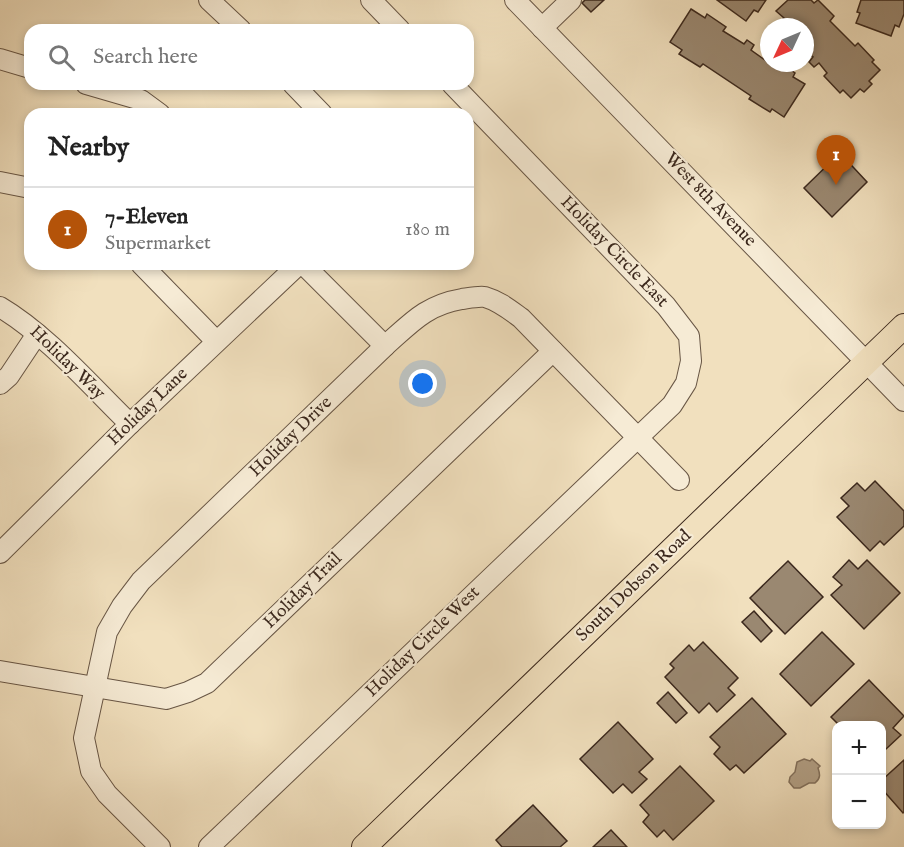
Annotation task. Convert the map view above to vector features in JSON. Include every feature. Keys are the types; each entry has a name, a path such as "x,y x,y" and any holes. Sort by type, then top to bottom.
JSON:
{"main road":[{"name":"South Dobson Road","path":"364,847 904,326"}],"street":[{"path":"209,0 235,24"},
{"path":"371,0 394,24"},
{"name":"West 8th Avenue","path":"515,0 904,401"},
{"path":"542,28 571,0"},
{"path":"0,59 24,66"},
{"path":"107,90 141,100 152,108"},
{"path":"299,90 316,108"},
{"name":"Holiday Circle East","path":"454,90 461,107"},
{"name":"Holiday Circle East","path":"474,120 666,306 689,336 691,361 686,383 672,405 638,438"},
{"path":"0,182 24,187"},
{"path":"147,270 216,341"},
{"name":"Holiday Lane","path":"0,552 216,341 294,270"},
{"path":"307,270 385,346"},
{"name":"Holiday Drive","path":"160,847 107,794 91,771 84,738 107,632 122,606 141,581 422,313 453,300 484,297 504,306 521,318 679,480"},
{"name":"Holiday Way","path":"0,307 20,319 37,334 130,424"},
{"path":"0,384 9,376 37,334"},
{"name":"Holiday Trail","path":"0,671 166,699 207,683 553,351"},
{"name":"Holiday Circle West","path":"208,847 638,438"}],"shaded area":[{"path":"804,759 810,761 812,759 820,766 818,768 819,778 815,783 794,788 789,782 790,777 795,772 797,762"}],"building":[{"path":"585,0 604,0 591,12 582,3"},
{"path":"717,0 766,0 758,12 754,10 746,21"},
{"path":"788,0 811,0 814,3 818,0 834,16 830,21 855,46 858,43 874,60 872,62 880,70 869,81 872,84 864,92 860,89 851,98 843,90 840,93 824,76 827,73 819,63 814,67 814,18 784,18 776,11"},
{"path":"861,0 904,0 904,14 899,27 895,25 891,36 856,23"},
{"path":"691,9 705,18 707,14 726,27 723,31 744,44 747,40 754,45 751,50 760,56 760,72 794,72 793,77 805,84 784,117 772,109 770,112 749,99 751,96 703,64 700,67 679,54 682,50 670,42"},
{"path":"840,153 867,182 832,217 804,188"},
{"path":"875,481 904,511 904,526 884,545 880,541 870,551 837,517 849,506 841,498 857,483 865,491"},
{"path":"849,560 858,569 867,560 900,593 864,629 831,595 842,585 833,577"},
{"path":"788,561 823,597 785,634 750,598"},
{"path":"754,611 772,631 761,642 742,622"},
{"path":"822,632 854,664 811,706 780,674"},
{"path":"703,642 738,678 728,688 735,695 717,712 709,703 699,713 665,677 674,668 670,664 689,645 694,651"},
{"path":"869,680 904,716 893,728 901,735 886,749 886,721 835,721 831,717"},
{"path":"668,692 687,713 676,723 657,703"},
{"path":"752,698 786,734 744,773 736,765 730,770 714,754 720,747 710,737"},
{"path":"618,722 653,759 639,772 647,779 632,793 623,784 613,793 580,759"},
{"path":"904,760 903,813 886,794 886,776"},
{"path":"680,766 714,801 673,840 664,830 657,837 643,822 649,815 640,805"},
{"path":"533,805 567,841 560,847 502,847 496,840"},
{"path":"611,830 627,847 593,847"}],"place":[{"name":"7-Eleven","path":"836,185"}]}
